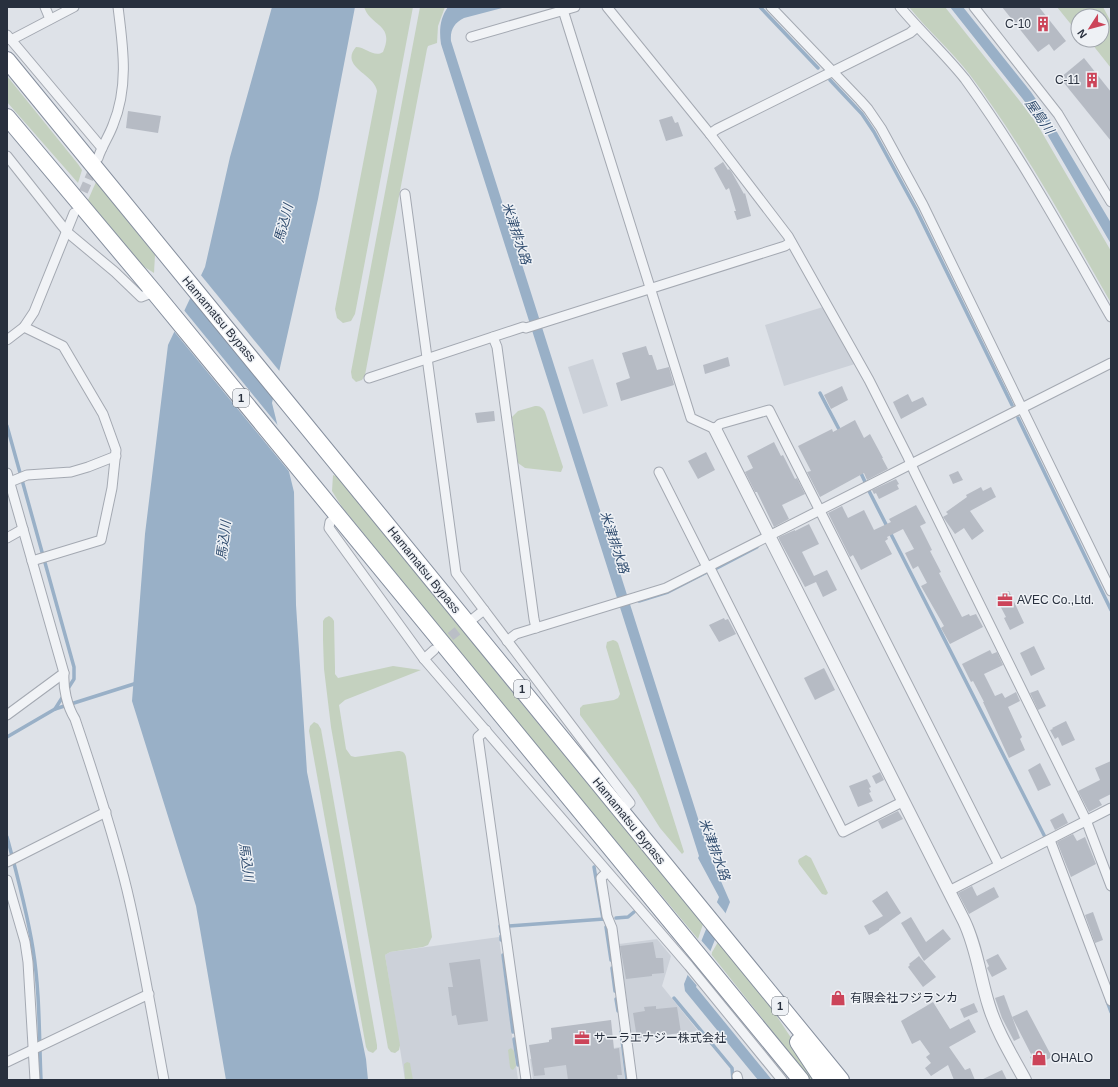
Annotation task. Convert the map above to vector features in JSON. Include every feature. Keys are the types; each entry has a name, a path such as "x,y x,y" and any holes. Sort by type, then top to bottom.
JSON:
{"highway":[{"name":"Hamamatsu Bypass","path":"7,60 841,1080"},
{"name":"1","path":"7,117 154,292 802,1080"},
{"path":"779,1005 799,1044 823,1080"}],"street":[{"path":"45,7 50,19"},
{"path":"74,7 9,37 102,148"},
{"path":"98,158 114,124 122,96 125,63 118,7"},
{"path":"472,37 575,7"},
{"path":"607,7 710,134 791,242 869,380 911,464 1086,820 1111,886"},
{"path":"771,7 868,109 881,128 923,205 1111,591"},
{"path":"900,7 916,27 959,72 1000,131 1052,214 1111,317"},
{"path":"974,7 1058,114 1111,202"},
{"path":"563,10 691,418 715,429 949,890 973,944 992,1016 1025,1080"},
{"path":"710,134 717,129 910,33 916,27"},
{"path":"7,156 68,232 115,272 141,298 154,292"},
{"path":"405,194 456,573 630,803 621,810"},
{"path":"7,340 24,327 34,312 68,232 74,213"},
{"path":"369,378 493,337 526,328 785,246 791,242"},
{"path":"24,327 63,346 103,414 116,450 112,488 102,540 32,561"},
{"path":"493,337 497,347 536,628"},
{"path":"507,641 516,634 666,588 1111,363"},
{"path":"715,429 720,424 769,410 999,865"},
{"path":"10,482 28,475 71,472 116,456"},
{"path":"7,472 64,673 64,682 71,712 75,719 106,812 127,889 164,1080"},
{"path":"659,472 844,832 904,801"},
{"path":"333,510 329,528 424,658 689,966 782,1080"},
{"path":"7,538 23,529"},
{"path":"474,618 484,610"},
{"path":"424,658 434,650"},
{"path":"7,715 64,673"},
{"path":"486,730 478,736 526,1080"},
{"path":"949,890 1111,808"},
{"path":"7,862 106,812"},
{"path":"1050,840 1111,1002"},
{"path":"607,872 601,878 608,916 612,928 632,1080"},
{"path":"7,880 25,942 28,962 34,1049 34,1080"},
{"path":"7,1062 148,994"}],"shaded area":[{"path":"823,307 855,364 784,386 765,325"},
{"path":"593,359 608,406 583,414 568,367"},
{"path":"499,937 518,1080 405,1080 385,955 390,952"},
{"path":"657,939 671,956 662,986 698,1031 632,1039 619,944"},
{"path":"621,1047 625,1080 533,1080 530,1059"}],"green space":[{"path":"364,7 413,7 355,314 351,321 343,323 337,318 335,309 377,91 375,85 355,65 352,60 352,54 356,47 360,47 373,53 380,54 383,52 386,43 386,36 381,26 367,14"},
{"path":"420,7 445,7 438,26 437,43 428,46 427,49 365,375 362,380 356,382 352,378 351,372"},
{"path":"909,7 945,7 1037,124 1111,251 1111,303 1027,158 990,102 963,66"},
{"path":"1057,7 1104,8 1070,8 1070,23"},
{"path":"1110,20 1111,22 1111,68 1095,48 1110,48"},
{"path":"7,76 82,170 78,183 7,102"},
{"path":"96,182 155,255 154,273 143,266 88,200"},
{"path":"535,406 541,407 545,412 563,467 561,472 525,468 518,463 512,417 518,411"},
{"path":"333,475 338,477 442,602 499,676 703,924 698,939 529,737 342,507 332,491"},
{"path":"329,616 334,621 335,674 338,678 393,666 421,670 345,700 339,705 346,749 351,756 355,757 401,751 404,752 406,757 432,937 428,945 423,947 390,952 385,955 400,1045 399,1050 395,1053 391,1052 388,1048 331,727 324,669 323,640 323,621"},
{"path":"613,640 618,643 684,852 682,854 660,828 636,790 580,715 580,708 583,705 614,700 618,698 620,694 606,647 607,642"},
{"path":"314,722 318,724 321,729 377,1045 377,1049 373,1053 368,1051 366,1047 309,731 310,726"},
{"path":"806,855 811,858 828,893 826,895 822,894 799,864 799,859"},
{"path":"718,942 770,1006 819,1080 811,1080 711,954"},
{"path":"511,1048 514,1051 516,1066 513,1070 510,1067 508,1050"},
{"path":"407,1062 410,1063 413,1080 405,1080 404,1064"}],"water":[{"name":"馬込川","path":"272,7 355,7 318,199 272,403 294,492 296,605 307,772 366,1059 368,1080 226,1080 196,906 132,701 145,534 168,345 205,267 230,157"},
{"path":"448,7 506,7 464,18 453,27 451,41 710,856 730,902 696,987 772,1080 758,1080 685,991 684,984 719,897 698,858 699,856 441,44 441,24 443,15"},
{"name":"屋島川","path":"950,7 963,7 1031,92 1048,117 1111,223 1111,244 1040,122"}],"pier":[{"path":"200,274 281,373 275,399 190,295"},
{"path":"183,309 280,428 292,475 173,330"},
{"path":"716,901 727,915 717,940 705,926"},
{"path":"700,939 712,953 698,987 686,973"}],"building":[{"path":"1002,7 1039,7 1066,41 1054,51 1049,44 1038,52"},
{"path":"1084,58 1111,92 1111,141 1060,78"},
{"path":"128,111 161,116 158,133 126,128"},
{"path":"672,116 675,123 678,122 683,136 666,141 659,120"},
{"path":"723,162 728,170 729,169 731,171 744,194 745,193 751,216 737,220 734,211 736,211 729,188 726,190 714,168"},
{"path":"646,346 649,355 652,355 657,370 669,367 674,385 621,401 616,383 630,378 622,353"},
{"path":"728,357 730,366 705,374 703,365"},
{"path":"842,386 848,400 831,409 824,395"},
{"path":"908,394 912,402 923,397 927,405 901,419 893,402"},
{"path":"494,411 495,421 477,423 475,413"},
{"path":"855,420 864,438 870,434 888,469 867,480 864,473 820,497 807,472 811,471 798,446 832,429 833,432"},
{"path":"774,442 781,456 783,455 795,479 797,478 805,494 782,505 789,519 774,527 757,492 755,492 745,472 753,468 747,456"},
{"path":"706,452 715,470 698,479 688,461"},
{"path":"958,471 963,480 953,484 949,475"},
{"path":"896,479 899,484 897,485 899,489 879,499 876,493 874,494 872,490"},
{"path":"981,487 983,491 991,487 996,497 970,511 984,531 972,540 964,528 955,534 943,517 948,514 946,512 967,497 966,495"},
{"path":"916,505 926,523 920,526 932,550 930,551 941,572 939,573 962,617 969,614 970,616 976,614 983,627 950,644 941,628 944,626 921,586 927,583 918,566 913,569 905,553 914,549 903,529 887,537 888,539 885,541 892,554 861,570 853,555 850,557 828,513 842,506 848,518 864,510 874,530 891,522 889,519"},
{"path":"809,524 819,544 802,552 814,576 827,570 837,590 823,597 816,582 805,587 779,539 779,537"},
{"path":"1009,591 1024,623 1010,630 1004,618 1006,617 996,598"},
{"path":"724,618 725,620 728,619 736,634 719,642 709,625"},
{"path":"1034,646 1045,669 1031,676 1020,653"},
{"path":"990,650 992,654 997,652 1003,665 984,674 995,696 1002,693 1005,698 1016,692 1020,701 1008,707 1022,737 1020,739 1025,750 1009,758 984,702 973,681 971,682 962,664"},
{"path":"824,668 835,690 815,700 804,678"},
{"path":"1038,690 1046,706 1038,710 1030,693"},
{"path":"1066,721 1075,740 1062,746 1058,737 1055,739 1050,730"},
{"path":"1111,761 1111,794 1099,800 1102,805 1089,812 1078,791 1100,780 1095,768"},
{"path":"1040,763 1051,785 1038,791 1028,770"},
{"path":"880,772 884,780 876,784 872,776"},
{"path":"867,779 871,787 869,788 871,792 869,793 873,801 858,807 849,786"},
{"path":"898,811 903,819 882,829 878,821"},
{"path":"1063,813 1068,823 1055,830 1050,820"},
{"path":"1073,834 1077,841 1085,837 1096,864 1071,877 1057,842"},
{"path":"972,886 977,896 994,887 999,897 969,914 958,893"},
{"path":"887,891 901,913 879,930 869,935 864,926 883,916 872,901"},
{"path":"1093,912 1103,940 1095,943 1085,915"},
{"path":"911,917 926,942 943,929 951,939 924,961 901,923"},
{"path":"653,942 656,958 663,958 664,973 626,979 620,946"},
{"path":"998,954 1007,969 992,977 987,968 989,966 986,960"},
{"path":"919,956 936,977 923,987 908,967 910,965 909,964"},
{"path":"480,959 488,1021 458,1025 456,1015 452,1016 448,987 453,987 449,963"},
{"path":"1004,995 1020,1038 1014,1041 1002,1018 995,998"},
{"path":"933,1002 950,1029 969,1019 976,1032 949,1047 965,1070 970,1068 975,1080 954,1080 948,1065 931,1076 925,1068 931,1063 926,1057 930,1054 920,1040 912,1044 901,1021"},
{"path":"974,1003 978,1012 964,1018 960,1009"},
{"path":"656,1006 656,1009 677,1007 681,1033 637,1038 633,1013 645,1011 644,1007"},
{"path":"1027,1010 1052,1057 1035,1066 1030,1057 1032,1056 1012,1017"},
{"path":"611,1020 614,1049 619,1048 622,1075 617,1075 618,1080 568,1080 566,1065 544,1068 545,1075 534,1076 529,1045 549,1042 549,1040 552,1039 551,1028"},
{"path":"1002,1070 1007,1080 981,1080"}],"waterway":[{"path":"760,7 818,68"},
{"path":"830,80 862,114 874,132 916,209 1012,405"},
{"path":"820,393 841,433"},
{"path":"1018,418 1111,610"},
{"path":"7,426 74,667 74,679 55,709"},
{"path":"860,471 866,484"},
{"path":"868,489 1046,839"},
{"path":"715,569 757,547"},
{"path":"639,601 668,592 707,572"},
{"path":"7,737 55,709 137,683"},
{"path":"7,837 31,935 38,998 41,1080"},
{"path":"594,867 603,919"},
{"path":"616,918 628,917 634,912"},
{"path":"509,926 604,919"},
{"path":"500,926 501,932"},
{"path":"606,927 611,960"},
{"path":"503,955 513,1032"},
{"path":"612,968 615,991"},
{"path":"674,998 732,1068 733,1080"},
{"path":"616,999 618,1011"},
{"path":"1107,1001 1111,1012"},
{"path":"621,1032 627,1080"},
{"path":"514,1039 518,1065"}],"tunnel":[{"path":"78,204 95,165"},
{"path":"440,645 471,620"}],"place":[{"name":"C-10","path":"1043,24"},
{"name":"C-11","path":"1092,80"},
{"name":"AVEC Co.,Ltd.","path":"1005,600"},
{"name":"有限会社フジランカ","path":"838,998"},
{"name":"サーラエナジー株式会社","path":"582,1038"},
{"name":"OHALO","path":"1039,1058"}],"water label":[{"name":"米津排水路","path":"517,233"},
{"name":"米津排水路","path":"615,542"},
{"name":"米津排水路","path":"715,849"}]}
